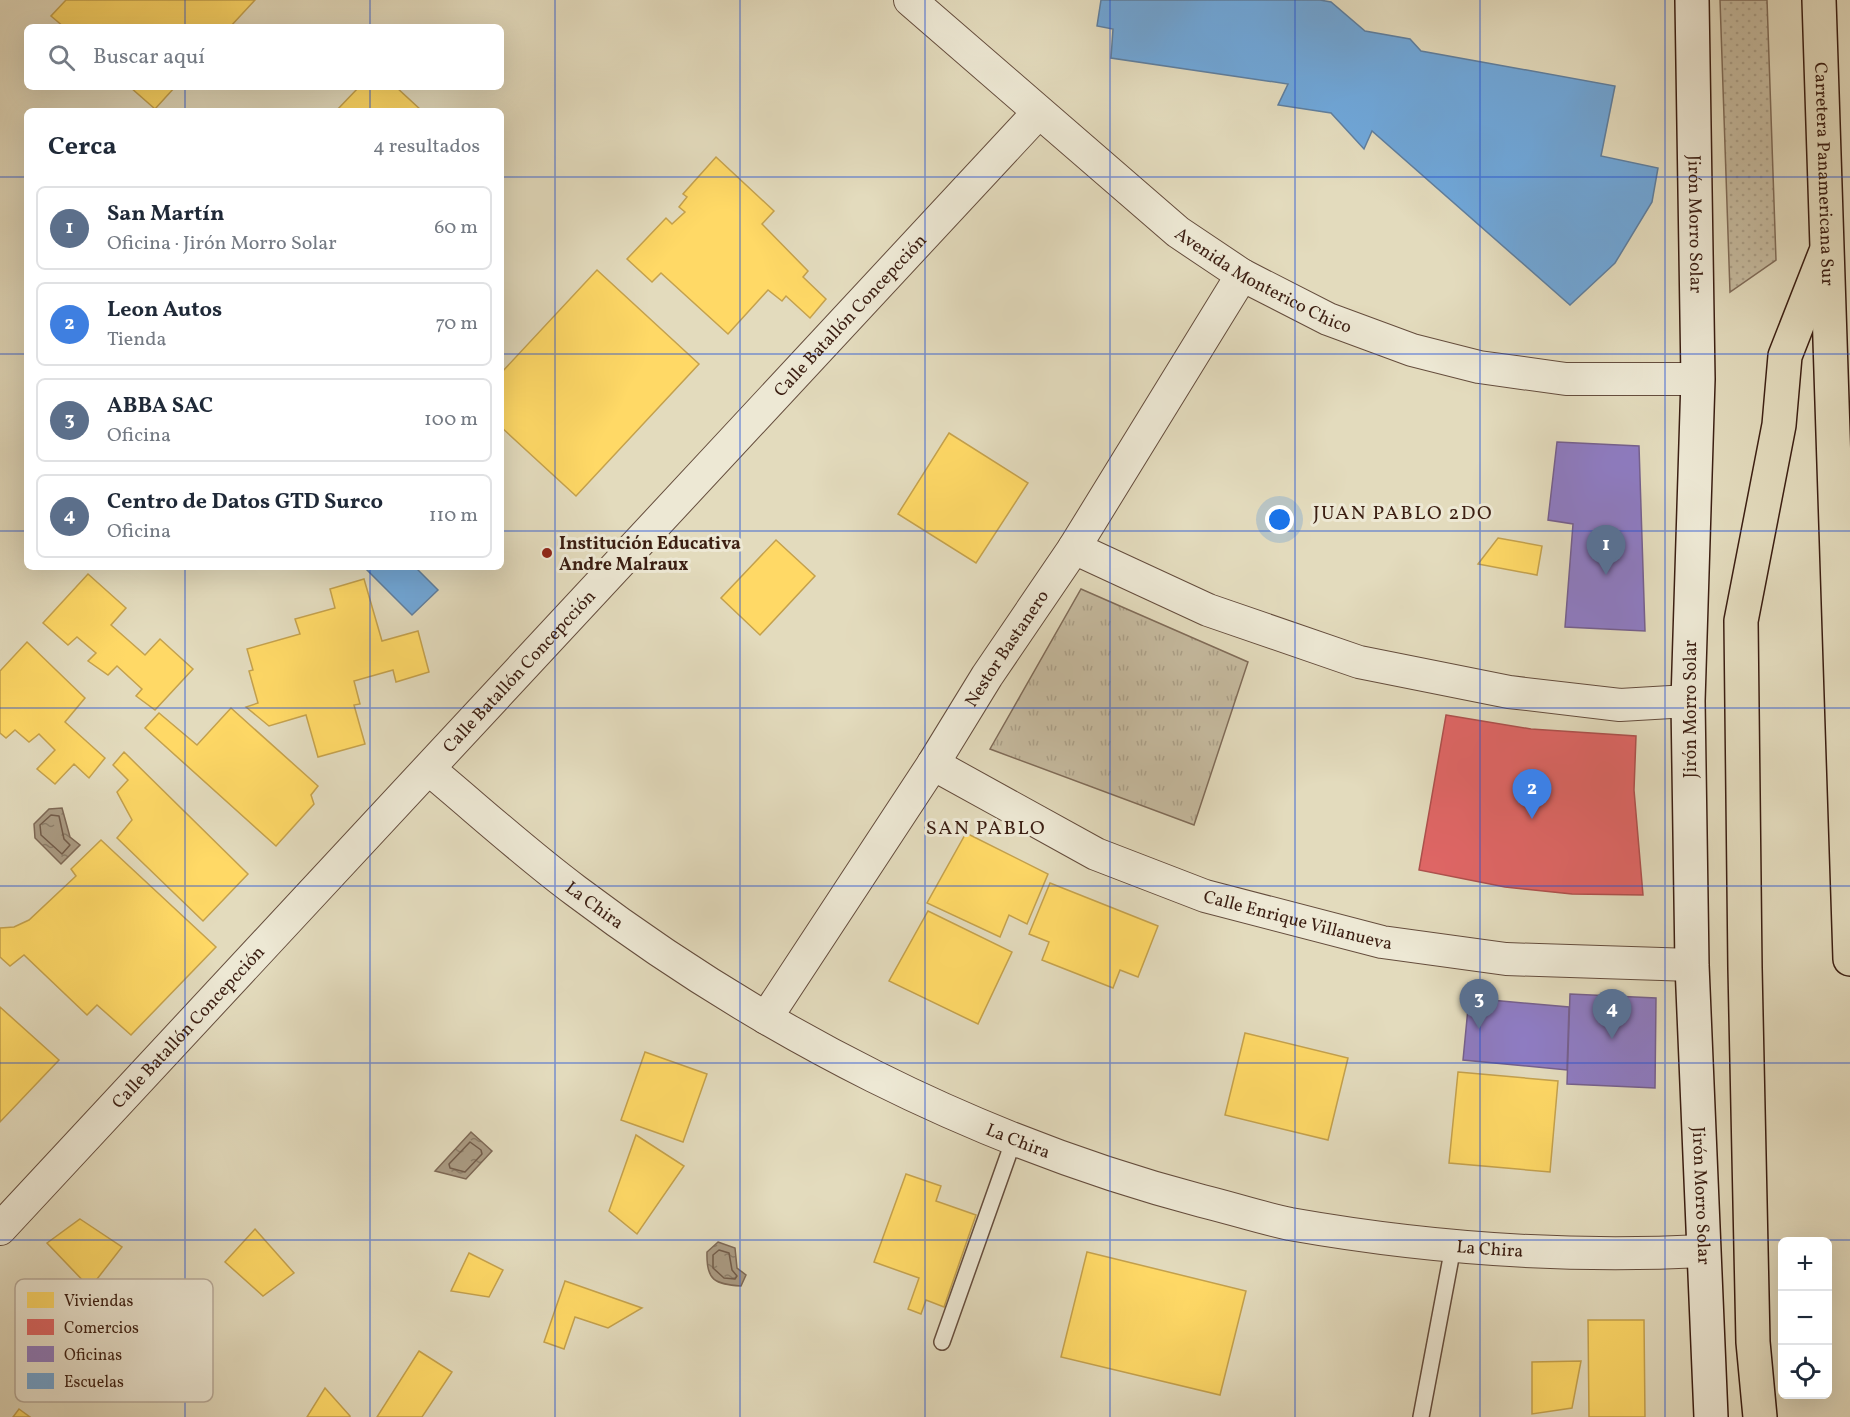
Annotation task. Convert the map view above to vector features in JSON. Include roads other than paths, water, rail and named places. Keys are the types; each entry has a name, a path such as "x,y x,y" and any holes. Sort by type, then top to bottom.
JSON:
{"highway":[{"name":"Carretera Panamericana Sur","path":"1818,0 1850,959"},
{"path":"1760,1417 1752,1319 1744,968 1741,621 1779,425 1785,356 1825,254"}],"street":[{"name":"Avenida Monterico Chico","path":"910,0 1178,232 1242,275 1328,320 1412,350 1479,367 1566,380 1698,379"},
{"name":"Jirón Morro Solar","path":"1692,0 1698,379 1688,701 1692,965 1711,1417"},
{"name":"Calle Batallón Concepcción","path":"0,1229 430,770 1038,113"},
{"name":"Nestor Bastanero","path":"766,1018 933,764 987,676 1074,548 1242,275"},
{"path":"1074,548 1208,610 1359,662 1520,693 1620,705 1688,701"},
{"name":"Calle Enrique Villanueva","path":"933,764 1096,854 1205,896 1382,942 1506,959 1692,965"},
{"name":"La Chira","path":"430,770 575,890 651,944 766,1018 883,1080 1014,1139 1132,1182 1288,1223 1453,1247 1643,1254 1703,1251"}],"lane":[{"path":"942,1342 1014,1139"},
{"path":"1421,1417 1453,1247"}],"water":[{"path":"62,808 70,837 80,845 61,864 35,838 34,824 49,809"},
{"path":"471,1132 492,1151 466,1179 435,1171"},
{"path":"718,1242 735,1248 737,1268 746,1275 741,1286 719,1282 710,1275 707,1252"}],"place":[{"name":"Institución Educativa Andre Malraux","path":"547,553"},
{"name":"San Martín","path":"1606,575"},
{"name":"Leon Autos","path":"1532,819"},
{"name":"ABBA SAC","path":"1479,1029"},
{"name":"Centro de Datos GTD Surco","path":"1612,1039"}],"district":[{"name":"JUAN PABLO 2DO","path":"1403,512"},
{"name":"SAN PABLO","path":"986,827"}]}
